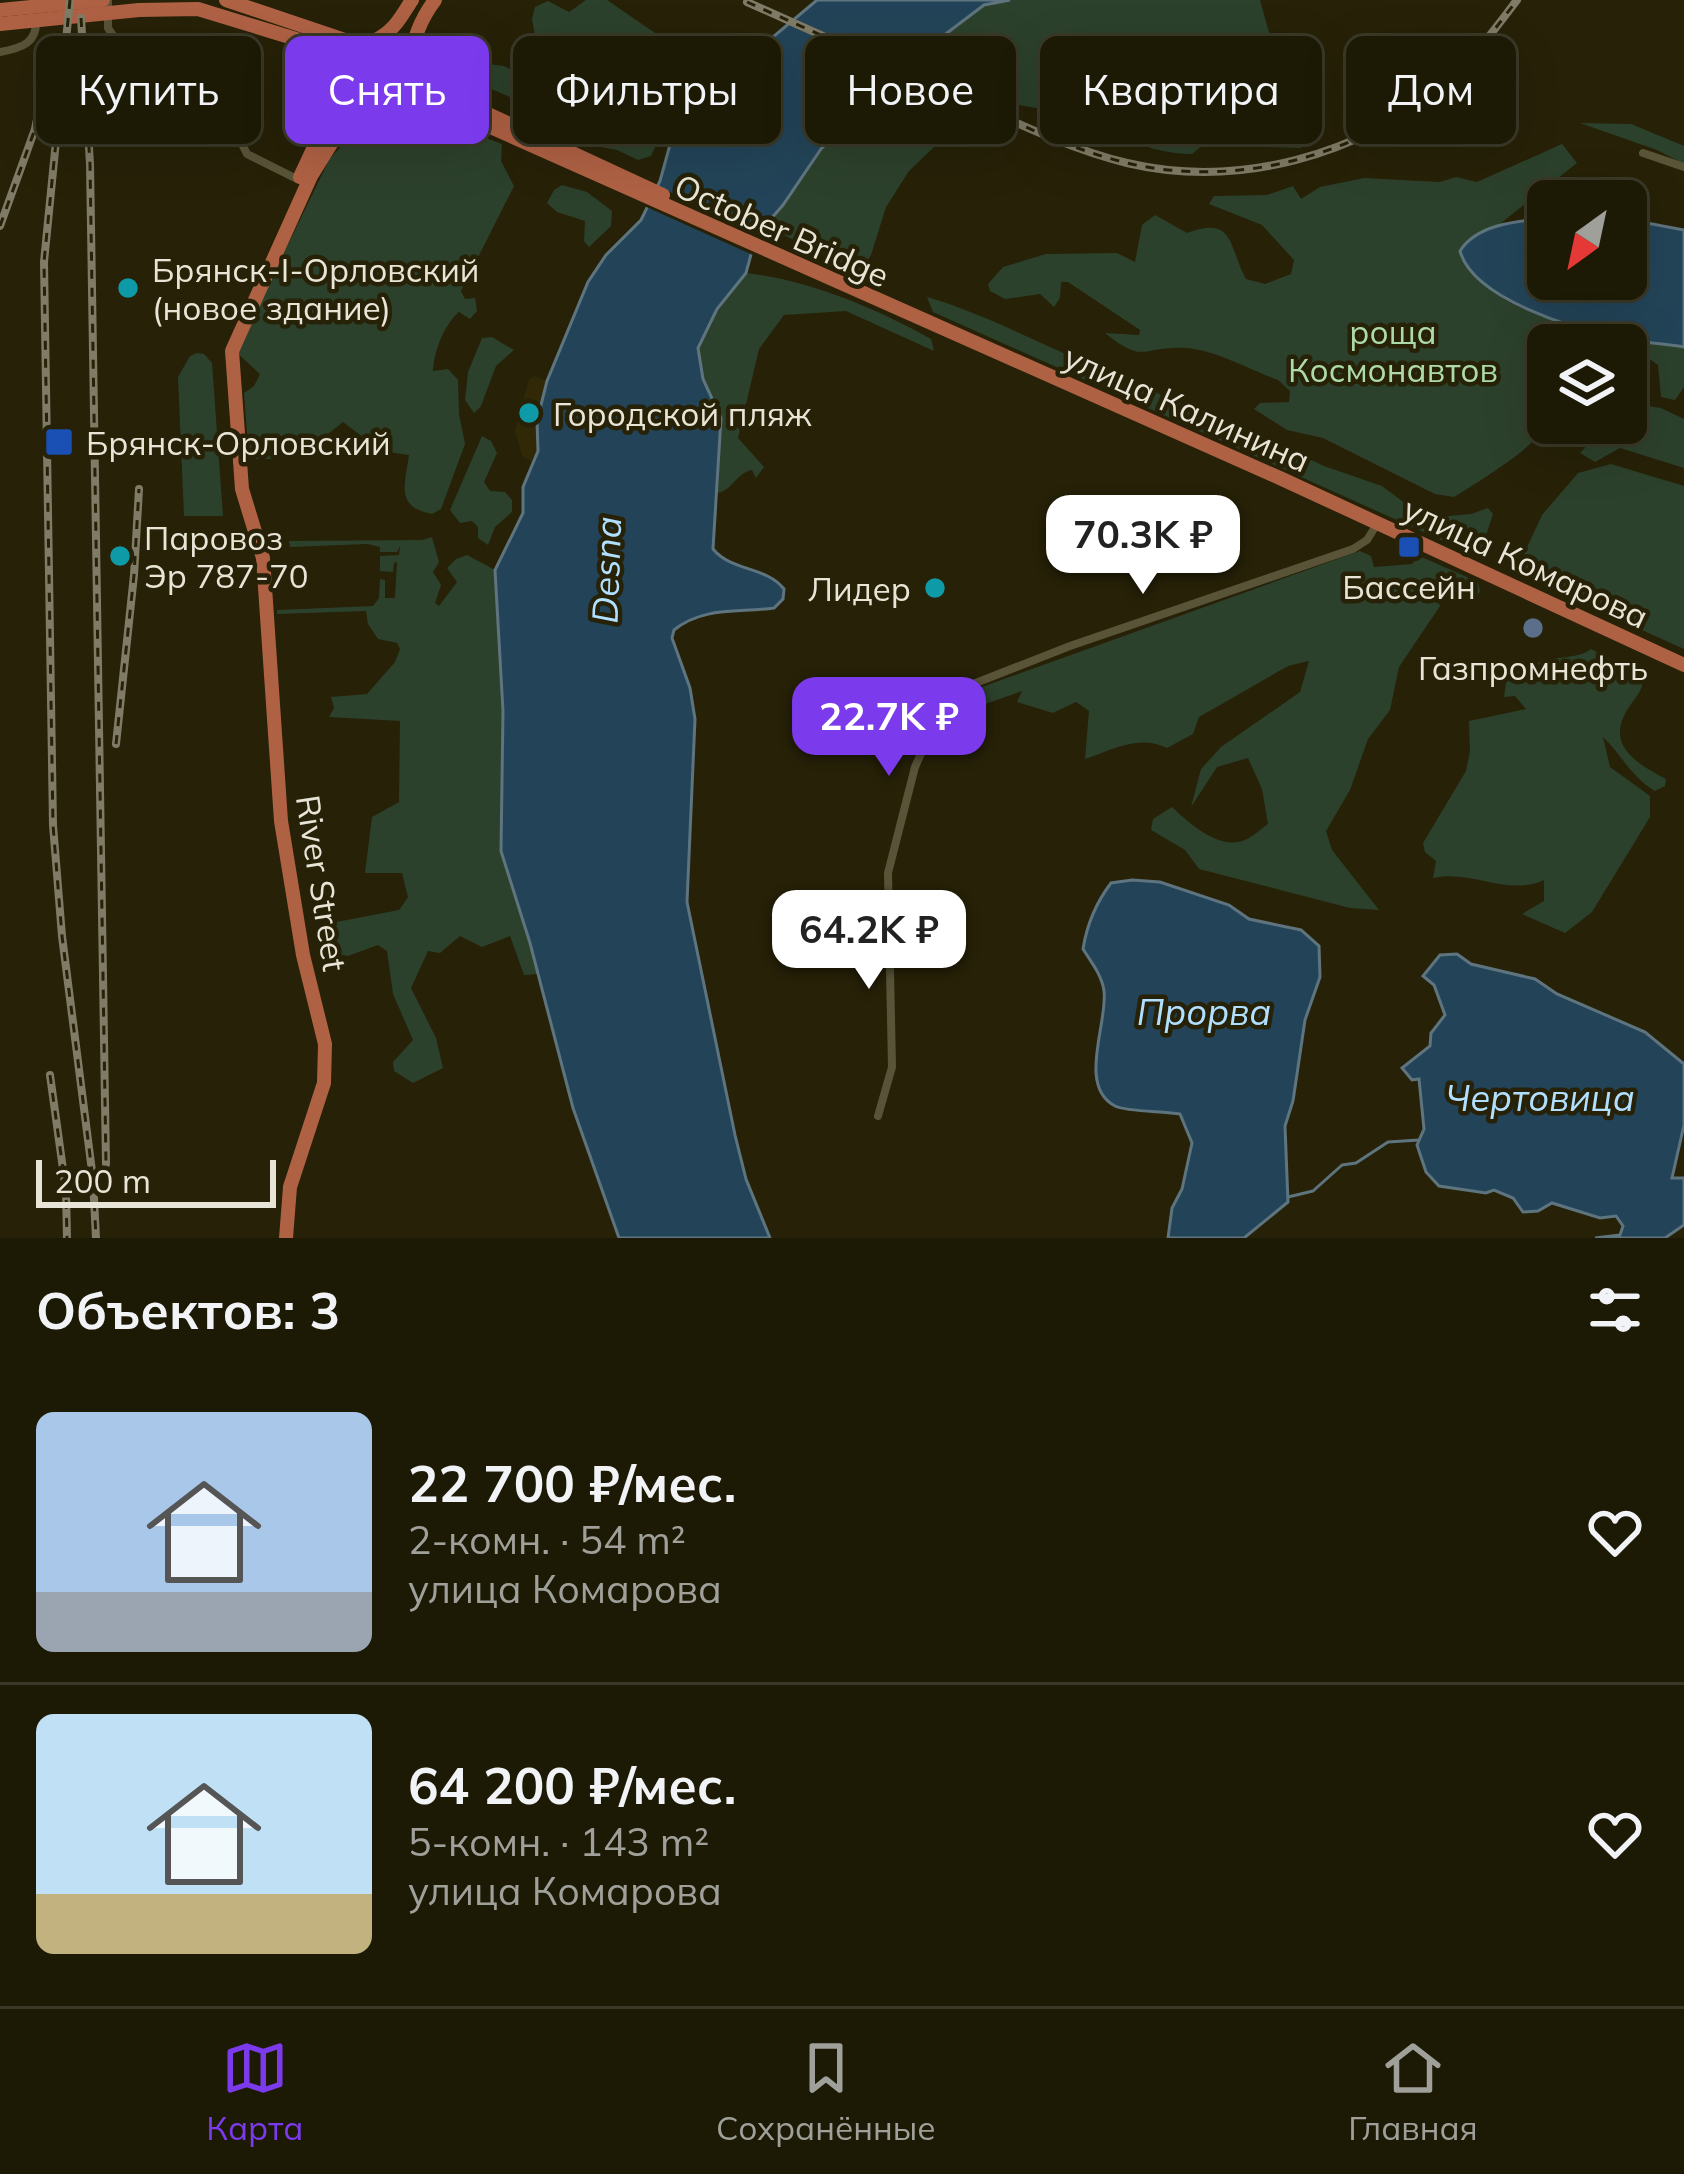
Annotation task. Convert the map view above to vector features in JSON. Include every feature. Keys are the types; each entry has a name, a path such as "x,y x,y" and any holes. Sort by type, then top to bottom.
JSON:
{"main road":[{"path":"5,17 105,0"},
{"path":"226,0 332,36"},
{"path":"382,36 412,0"},
{"path":"413,36 435,0"},
{"path":"5,17 198,9 288,36"},
{"path":"269,28 285,37"},
{"path":"489,120 512,132"},
{"path":"489,123 512,132"},
{"name":"October Bridge","path":"512,132 903,310"},
{"name":"River Street","path":"286,1238 290,1187 324,1083 325,1044 303,955 281,821 263,558 232,485 224,346 316,144"},
{"name":"River Street","path":"254,530 242,489 233,403 233,343 328,144"},
{"name":"улица Калинина","path":"903,310 1377,523"},
{"name":"улица Комарова","path":"1377,523 1684,665"}],"street":[{"path":"0,52 26,46 33,39 37,32 35,0"},
{"path":"105,0 108,28 114,37 182,52 197,65 224,106 247,154 298,181"},
{"path":"1643,153 1684,167"},
{"name":"улица Комарова","path":"878,1115 892,1067 888,873 915,766 943,705 968,686 1070,646 1354,549 1367,540 1377,523"}],"green space":[{"path":"586,0 607,0 658,36 535,36 535,7 548,1 569,12"},
{"path":"1010,0 1260,0 1270,36 1040,36 1040,109 1016,105 1016,36 943,36 984,5"},
{"path":"489,64 513,71 513,98 489,88"},
{"path":"1580,123 1631,124 1684,146 1684,164 1657,150"},
{"path":"489,139 502,144 501,161 514,186 461,291 465,299 475,298 477,311 470,319 459,312 454,317 435,355 433,371 448,369 458,380 465,444 441,509 432,514 407,500 409,455 381,451 343,422 317,443 290,444 275,459 249,459 244,393 260,374 236,352 329,160 345,144 489,144"},
{"path":"826,144 941,144 909,171 886,207 871,255 859,274 763,224 783,205"},
{"path":"1140,144 1300,144 1301,148 1203,145 1192,154"},
{"name":"роща Космонавтов","path":"1562,144 1577,163 1555,180 1527,180 1527,203 1496,227 1474,236 1493,290 1527,310 1574,324 1527,324 1530,444 1454,497 1435,494 1323,438 1287,430 1254,409 1260,403 1289,402 1290,391 1278,380 1197,350 1129,349 1105,333 1139,335 1140,330 1068,282 1061,282 1054,307 1040,294 1005,299 990,291 988,284 1003,267 1046,254 1117,253 1135,262 1142,225 1155,215 1187,233 1203,228 1222,231 1246,279 1265,284 1291,274 1294,260 1262,225 1209,204 1214,196 1267,195 1293,186 1301,199 1320,187 1364,178 1440,182 1456,177 1477,182"},
{"path":"590,145 656,145 651,156 638,160"},
{"path":"562,185 587,192 612,211 611,226 589,247 584,241 585,221 557,212 547,203"},
{"path":"746,273 794,282 865,306 931,339 934,351 846,311 784,315 759,349 738,438 764,467 756,478 752,470 718,493 721,418 703,379 698,348 717,309"},
{"path":"927,297 1101,369 1099,386 933,312"},
{"path":"492,337 514,350 496,366 474,413 465,400 468,372 482,338"},
{"name":"роща Космонавтов","path":"1647,340 1684,347 1684,387 1675,400 1661,397 1658,365 1648,358"},
{"path":"197,353 212,363 223,516 184,516 178,377 190,356"},
{"name":"роща Космонавтов","path":"1118,375 1324,466 1382,486 1425,518 1488,508 1493,514 1479,557 1119,395"},
{"path":"1647,406 1684,419 1684,468 1620,448 1595,462 1580,453 1589,444 1647,444"},
{"path":"482,436 497,453 484,482 490,491 505,492 512,500 512,512 495,527 488,545 478,538 478,527 472,521 460,523 450,510"},
{"path":"1611,464 1684,486 1684,649 1515,573 1542,515 1578,473"},
{"path":"432,537 439,562 433,572 441,585 435,603 439,606 457,582 447,568 456,559 467,555 495,570 503,711 501,851 538,974 524,975 510,936 482,947 460,936 440,953 428,951 411,988 436,1038 443,1068 413,1083 394,1071 393,1062 413,1040 393,994 387,951 378,945 348,956 332,953 325,937 326,924 399,910 408,897 402,873 365,873 372,817 399,802 400,721 329,717 334,708 331,697 367,694 395,662 400,649 397,643 378,639 366,611 277,614 277,610 373,606 379,598 380,579 385,580 385,598 395,598 397,562 393,572 380,571 380,556 399,555 400,546 397,552 380,552 380,547 367,544 290,547 289,541"},
{"path":"1360,551 1371,556 1374,567 1412,564 1424,558 1478,582 1480,591 1477,597 1433,584 1440,606 1399,667 1390,710 1368,739 1350,790 1326,831 1332,850 1379,910 1350,908 1199,869 1185,850 1151,830 1153,819 1172,807 1204,833 1223,841 1245,840 1268,824 1262,789 1248,758 1217,767 1191,807 1201,769 1221,747 1300,692 1309,661 1288,666 1199,717 1193,734 1167,748 1136,743 1085,759 1089,711 1076,702 1053,713 1017,702 1022,691 974,708 960,705 965,693"},
{"path":"1591,649 1644,677 1620,736 1629,754 1666,779 1665,786 1655,791 1603,737 1610,767 1650,796 1650,817 1592,912 1565,933 1522,914 1544,901 1544,880 1517,886 1462,877 1433,878 1436,861 1425,852 1423,843 1466,771 1469,721 1526,709 1515,696 1504,697 1506,683 1517,671 1528,674 1540,662"}],"sand":[{"name":"Городской пляж","path":"535,376 547,381 537,421 535,464 522,456 515,430 529,379"}],"water":[{"name":"Desna","path":"817,0 1010,0 984,5 943,36 805,36 805,144 826,144 756,236 746,273 717,309 698,348 703,379 721,418 713,549 784,589 783,599 774,608 697,617 674,630 672,638 690,688 695,719 687,902 735,1135 746,1179 770,1238 619,1238 573,1108 501,851 503,711 495,570 523,513 523,487 538,451 537,421 547,381 588,282 606,255 641,220 660,181 670,144 781,144 781,36 774,36"},
{"path":"1527,221 1527,300 1647,300 1647,223 1684,230 1684,347 1647,342 1647,324 1568,324 1552,319 1484,284 1460,251 1487,229"},
{"name":"Прорва","path":"1160,882 1229,905 1249,919 1301,930 1319,946 1320,977 1305,1020 1285,1126 1288,1202 1244,1238 1168,1238 1192,1143 1180,1114 1115,1106 1098,1084 1104,991 1083,949 1092,914 1105,891 1111,883"},
{"name":"Чертовица","path":"1457,954 1471,964 1535,979 1557,994 1645,1032 1684,1064 1684,1125 1672,1178 1684,1178 1684,1225 1665,1238 1595,1238 1620,1235 1623,1226 1616,1216 1600,1218 1552,1203 1523,1212 1513,1198 1494,1190 1439,1186 1426,1172 1417,1145 1424,1129 1419,1079 1412,1080 1402,1068 1430,1046 1431,1033 1445,1015 1434,985 1423,976 1440,955"}],"pier":[{"path":"790,17 832,36 815,36 784,22"},
{"path":"653,184 764,235 755,256 642,205"}],"waterway":[{"path":"1288,1197 1313,1191 1342,1165 1356,1163 1388,1142 1419,1140"}],"railway":[{"path":"70,0 44,262 53,825 96,1238"},
{"path":"747,2 1081,149 1127,163 1211,172 1295,160 1375,130 1455,74 1517,0"},
{"path":"81,18 90,164 106,1164"},
{"path":"0,226 36,124"},
{"path":"116,744 139,489"},
{"path":"50,1075 66,1191 67,1238"}],"place":[{"name":"Брянск-I-Орловский (новое здание)","path":"128,288"},
{"name":"Городской пляж","path":"529,413"},
{"name":"Брянск-Орловский","path":"59,442"},
{"name":"Бассейн","path":"1409,547"},
{"name":"Паровоз Эр 787-70","path":"120,556"},
{"name":"Лидер","path":"935,588"},
{"name":"Газпромнефть","path":"1533,628"}]}
